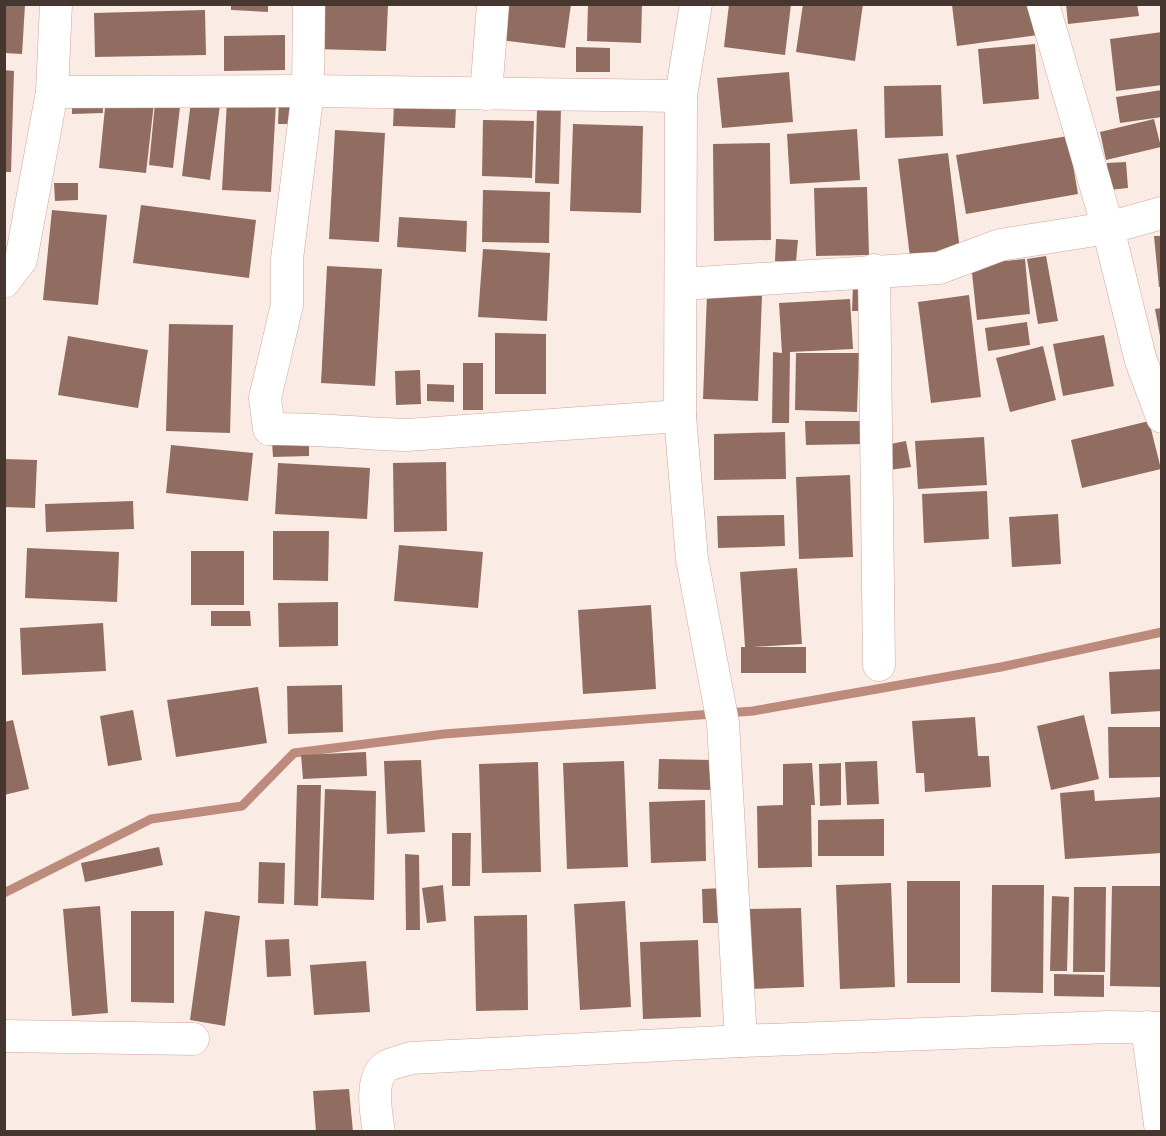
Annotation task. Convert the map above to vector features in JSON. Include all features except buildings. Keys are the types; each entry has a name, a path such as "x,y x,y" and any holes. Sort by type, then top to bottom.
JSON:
{"street":[{"path":"4,282 21,260 52,93 56,4"},
{"path":"309,4 308,91 287,260 286,305 265,399 269,429 322,428 366,434 407,435 680,416"},
{"path":"486,94 493,4"},
{"path":"696,4 681,96 680,416 692,560 723,723 741,1041"},
{"path":"1043,4 1108,228 1141,361 1161,417"},
{"path":"52,93 308,91 681,96"},
{"path":"681,284 874,270 939,268 1000,245 1108,228 1161,213"},
{"path":"874,270 879,665"},
{"path":"379,1131 375,1109 378,1079 386,1066 411,1058 741,1041 1109,1027 1154,1028 1161,1131"},
{"path":"4,1035 193,1039"}],"waterway":[{"path":"4,893 151,819 242,806 294,753 444,734 753,711 1001,667 1162,632"}]}
